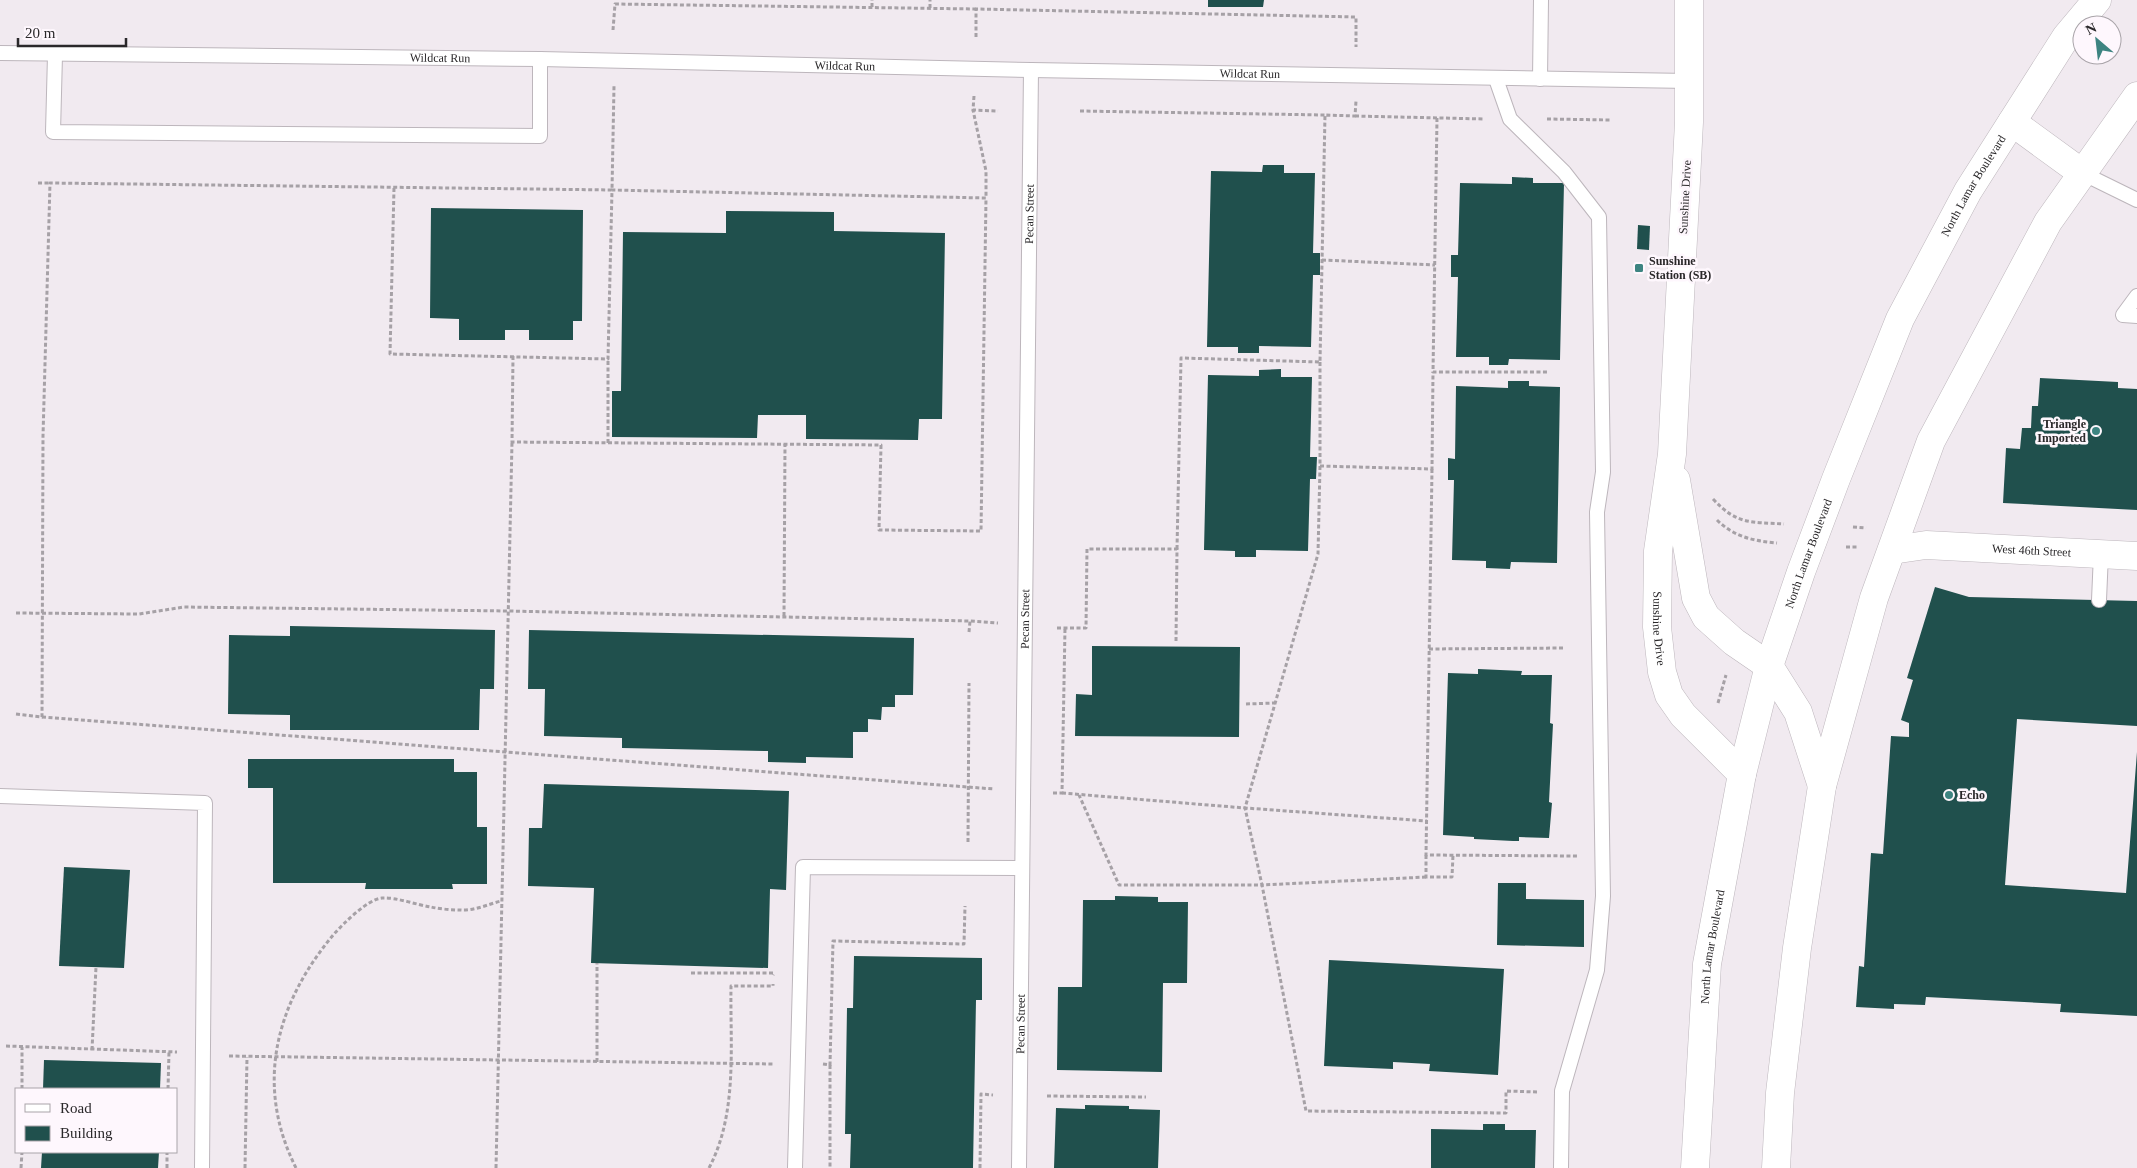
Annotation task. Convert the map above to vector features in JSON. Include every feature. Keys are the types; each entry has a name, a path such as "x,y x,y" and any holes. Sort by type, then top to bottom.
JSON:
{"main road":[{"name":"Sunshine Drive","path":"1689,0 1689,122 1672,454 1658,551 1657,627 1662,672 1669,694 1682,715 1742,774"},
{"name":"North Lamar Boulevard","path":"1696,1168 1707,964 1742,774 1770,666 1836,479 1900,319 1968,191 2066,37 2097,0"},
{"path":"1776,1168 1780,1093 1797,948 1822,786 1874,598 1931,441 2048,222 2137,96"},
{"path":"2012,122 2082,173"},
{"name":"Sunshine Drive","path":"1672,454 1696,598 1706,617 1734,642 1770,666"},
{"name":"West 46th Street","path":"1896,540 1926,545 2137,556"},
{"path":"1770,666 1798,712 1822,786"}],"lane":[{"path":"1540,0 1540,79"},
{"name":"Wildcat Run","path":"0,53 540,59 1496,79 1689,81"},
{"path":"55,55 53,132 540,136 540,59"},
{"name":"Pecan Street","path":"1019,1168 1031,70"},
{"path":"1496,79 1510,119 1564,172 1599,218 1603,472 1597,512 1602,896 1598,970 1562,1091 1561,1168"},
{"path":"2082,173 2137,200"},
{"path":"2137,296 2123,315 2137,316"},
{"path":"2099,600 2101,554"},
{"path":"0,796 205,803 202,1168"},
{"path":"795,1168 803,867 1022,868"}],"path":[{"path":"872,0 872,7"},
{"path":"930,0 930,8"},
{"path":"613,30 615,2 976,8 1356,17 1356,47"},
{"path":"976,8 976,37"},
{"path":"608,443 614,86"},
{"path":"512,442 880,445 879,530 981,531 986,172 973,110 974,96"},
{"path":"1355,116 1356,100"},
{"path":"973,110 998,111"},
{"path":"1080,111 1490,119"},
{"path":"1325,115 1318,554 1245,808 1306,1111 1506,1113 1506,1091 1543,1093"},
{"path":"1426,877 1438,118"},
{"path":"1545,119 1611,120"},
{"path":"38,183 612,190 986,198"},
{"path":"42,718 43,436 50,183"},
{"path":"394,188 390,354 608,359"},
{"path":"1322,260 1435,265"},
{"path":"496,1168 513,356"},
{"path":"1176,641 1180,358 1320,362"},
{"path":"1433,372 1548,372"},
{"path":"784,616 785,444"},
{"path":"1320,466 1432,469"},
{"path":"1709,495 1737,519 1746,522 1789,524"},
{"path":"1713,516 1739,536 1755,541 1782,543"},
{"path":"1058,628 1086,628 1087,549 1177,549"},
{"path":"16,613 139,614 184,607 784,616 998,623"},
{"path":"969,632 970,621"},
{"path":"1062,793 1065,628"},
{"path":"1429,649 1563,648"},
{"path":"1718,705 1726,672"},
{"path":"968,850 969,683"},
{"path":"1246,704 1275,703"},
{"path":"16,714 42,718 994,789"},
{"path":"1053,793 1427,821"},
{"path":"1079,795 1119,885 1262,885 1452,877 1453,855"},
{"path":"1426,855 1584,856"},
{"path":"296,1168 287,1150 276,1113 275,1058 283,1026 306,971 338,930 353,915 372,902 382,898 462,911 501,901"},
{"path":"830,1168 833,941 964,944 965,906"},
{"path":"597,963 597,1062"},
{"path":"92,1050 96,967"},
{"path":"691,973 774,973 773,986 731,986 729,1098 725,1124 709,1168"},
{"path":"6,1046 181,1052"},
{"path":"22,1047 22,1088"},
{"path":"168,1088 169,1052"},
{"path":"224,1056 778,1064"},
{"path":"245,1168 247,1057"},
{"path":"822,1064 830,1065"},
{"path":"980,1168 981,1094 993,1095"},
{"path":"1047,1096 1146,1097"},
{"path":"21,1168 22,1153"},
{"path":"167,1153 167,1168"}],"building":[{"path":"1208,0 1264,0 1263,7 1208,7"},
{"path":"1263,165 1284,165 1284,173 1315,173 1313,253 1320,253 1320,275 1313,275 1311,347 1259,346 1259,353 1238,353 1238,347 1207,347 1211,171 1262,172"},
{"path":"1512,177 1533,178 1533,183 1564,183 1560,360 1509,359 1508,365 1489,365 1489,357 1456,357 1458,277 1451,277 1451,255 1458,255 1460,183 1512,184"},
{"path":"431,208 583,210 582,321 573,321 573,340 529,340 529,330 505,330 505,340 459,340 459,319 430,318"},
{"path":"726,211 834,212 834,231 945,233 942,419 919,419 918,440 806,439 806,415 758,415 757,438 612,437 612,391 621,391 623,232 726,233"},
{"path":"1638,225 1650,226 1649,250 1637,249"},
{"path":"1281,369 1281,377 1312,377 1310,457 1317,457 1316,479 1310,479 1308,551 1256,550 1256,557 1235,557 1235,551 1204,550 1208,375 1259,376 1259,370"},
{"path":"2040,378 2118,382 2118,388 2137,389 2137,510 2003,503 2006,448 2020,449 2022,428 2031,428 2032,406 2038,406"},
{"path":"1508,381 1529,381 1529,386 1560,387 1557,563 1511,562 1510,569 1486,568 1486,561 1452,560 1454,480 1448,480 1448,458 1455,459 1456,386 1508,388"},
{"name":"Echo","path":"1935,587 1969,597 2137,601 2137,726 2017,719 2005,885 2126,893 2137,752 2137,1016 2060,1012 2061,1004 1926,997 1925,1005 1894,1004 1894,1009 1856,1007 1859,966 1864,967 1871,853 1883,854 1891,736 1909,737 1909,723 1901,720 1913,680 1907,678"},
{"path":"290,626 495,630 494,689 480,689 479,730 290,730 290,715 228,714 229,635 290,636"},
{"path":"529,630 914,638 913,695 895,695 895,707 882,707 881,720 868,719 868,732 853,732 853,758 806,757 806,763 768,762 768,751 622,748 622,738 544,736 545,689 528,689"},
{"path":"1092,646 1240,647 1239,737 1075,736 1076,694 1092,695"},
{"path":"1478,669 1522,671 1521,675 1552,675 1550,723 1553,724 1549,802 1552,803 1549,838 1519,837 1519,841 1513,841 1443,835 1448,673 1478,674"},
{"path":"248,759 454,759 454,772 477,772 477,827 487,827 487,884 452,884 453,889 365,889 366,883 273,883 273,788 248,788"},
{"path":"544,784 789,791 786,890 770,889 768,968 591,963 594,888 528,886 529,828 542,828"},
{"path":"64,867 130,870 124,968 59,966"},
{"path":"1498,883 1526,883 1526,899 1584,900 1584,947 1497,945"},
{"path":"1115,896 1158,897 1158,902 1188,902 1187,983 1163,983 1162,1072 1057,1070 1058,987 1082,987 1083,900 1115,900"},
{"path":"854,956 982,958 982,1000 976,1000 973,1168 850,1168 851,1134 845,1134 847,1008 853,1008"},
{"path":"1329,960 1504,969 1498,1075 1429,1071 1430,1064 1393,1062 1393,1069 1324,1066"},
{"path":"44,1060 161,1063 160,1088 43,1088"},
{"path":"1085,1105 1129,1106 1129,1109 1160,1110 1158,1168 1054,1168 1056,1108 1085,1109"},
{"path":"1483,1124 1505,1124 1505,1130 1536,1130 1535,1168 1431,1168 1431,1129 1483,1130"},
{"path":"42,1153 159,1153 158,1168 41,1168"}],"place":[{"name":"Sunshine Station (SB)","path":"1639,268"},
{"name":"Triangle Imported","path":"2096,431"},
{"name":"Echo","path":"1949,795"}]}
